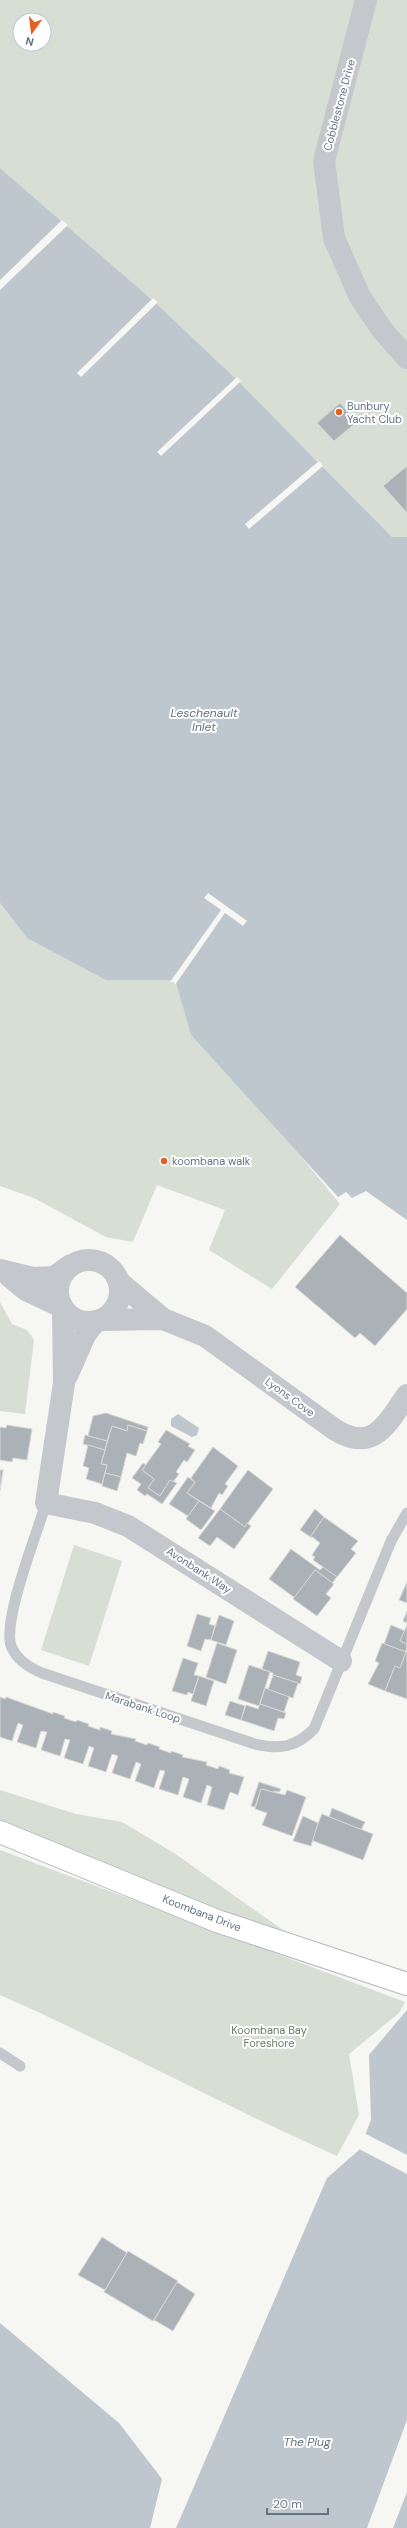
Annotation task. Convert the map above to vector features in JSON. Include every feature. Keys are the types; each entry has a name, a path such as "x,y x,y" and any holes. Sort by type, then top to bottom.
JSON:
{"main road":[{"name":"Koombana Drive","path":"0,1832 218,1921 405,1983"}],"street":[{"name":"Cobblestone Drive","path":"366,0 324,161 334,238 360,297 383,331 407,358"},
{"path":"84,1260 99,1261 111,1270 119,1282 119,1301 108,1316 98,1320 83,1322 74,1319 62,1308 26,1290 2,1271 33,1278 54,1277 70,1266 84,1260"},
{"path":"62,1308 57,1289 63,1272 70,1266"},
{"name":"Lyons Cove","path":"119,1282 163,1319 205,1336 334,1429 352,1438 367,1438 376,1435 383,1429 407,1395"},
{"name":"Marabank Loop","path":"46,1503 64,1383 62,1308"},
{"name":"Lyons Cove","path":"98,1320 163,1319"},
{"name":"Marabank Loop","path":"64,1383 85,1335 98,1320"},
{"name":"Avonbank Way","path":"46,1503 94,1513 128,1526 341,1661"}],"lane":[{"name":"Marabank Loop","path":"46,1503 9,1623 11,1648 29,1667 255,1744 281,1748 292,1746 314,1729 391,1541 407,1513"},
{"path":"0,2053 20,2066"}],"green space":[{"path":"0,0 407,0 407,537 392,537 237,380 157,304 0,168"},
{"path":"0,903 27,938 175,980 191,1035 298,1153 340,1204 272,1289 209,1250 225,1210 157,1185 133,1242 106,1237 34,1198 0,1186"},
{"path":"0,1302 12,1324 27,1330 34,1340 25,1414 0,1411"},
{"path":"74,1545 122,1561 89,1666 41,1650"},
{"path":"0,1790 76,1814 122,1822 174,1853 293,1937 214,1913 0,1823"},
{"name":"Koombana Bay Foreshore","path":"0,1850 405,2002 399,2013 349,2054 359,2115 337,2156 252,2117 85,2034 0,1995"}],"water":[{"name":"Leschenault Inlet","path":"0,168 157,304 237,380 392,537 407,537 407,1220 366,1191 352,1198 346,1192 338,1197 191,1035 175,980 106,980 27,938 0,903"},
{"path":"178,1414 199,1428 197,1435 192,1437 171,1426 171,1419"},
{"name":"The Plug","path":"407,2010 407,2420 367,2528 176,2528 327,2178 359,2150 371,2120 369,2055"},
{"path":"0,2323 119,2423 162,2479 150,2528 0,2528"},
{"path":"407,2492 407,2528 393,2528"}],"pier":[{"path":"62,220 68,225 0,290 0,280"},
{"path":"153,298 158,302 81,377 77,373"},
{"path":"237,377 241,381 161,456 157,452"},
{"path":"319,461 323,466 249,529 245,524"},
{"path":"208,893 247,921 243,926 225,913 175,985 174,982 170,982 221,910 204,898"},
{"path":"364,2133 407,2155 407,2174 357,2148"}],"building":[{"name":"Bunbury Yacht Club","path":"340,403 357,422 334,441 317,423"},
{"path":"407,466 407,513 383,486"},
{"path":"340,1235 407,1293 407,1309 375,1346 360,1333 355,1338 295,1287"},
{"path":"106,1413 148,1427 147,1431 128,1425 127,1431 112,1426 107,1441 88,1436 93,1416"},
{"path":"7,1425 32,1429 27,1460 13,1458 12,1462 0,1460 0,1427 6,1428"},
{"path":"128,1425 147,1431 143,1444 140,1443 136,1456 127,1453 121,1477 105,1473 107,1465 101,1464 112,1426 127,1431"},
{"path":"166,1430 190,1444 188,1446 195,1450 187,1462 184,1460 176,1472 179,1474 173,1482 170,1480 160,1496 148,1488 154,1479 142,1470 161,1444 158,1442"},
{"path":"85,1435 107,1441 105,1450 83,1444"},
{"path":"88,1445 105,1450 101,1464 107,1465 102,1484 86,1479 89,1468 83,1466"},
{"path":"213,1447 238,1466 225,1484 228,1486 222,1495 219,1493 211,1508 187,1493 195,1482 191,1478"},
{"path":"143,1463 146,1465 142,1470 154,1479 148,1488 160,1496 170,1480 177,1483 162,1504 147,1494 145,1496 137,1490 141,1484 132,1478"},
{"path":"0,1470 3,1470 0,1491"},
{"path":"248,1470 273,1489 245,1527 220,1509"},
{"path":"105,1473 121,1477 117,1491 102,1486"},
{"path":"188,1477 195,1482 187,1493 199,1501 188,1516 169,1504"},
{"path":"199,1501 215,1511 201,1530 186,1519"},
{"path":"220,1509 245,1527 247,1523 251,1526 234,1549 217,1537 210,1546 198,1538"},
{"path":"315,1509 324,1517 311,1536 312,1538 300,1530"},
{"path":"324,1517 358,1541 351,1549 356,1553 337,1577 313,1560 315,1557 312,1555 320,1543 311,1536"},
{"path":"291,1549 320,1570 323,1567 337,1577 332,1583 315,1570 295,1598 269,1579"},
{"path":"315,1570 334,1584 326,1594 331,1598 317,1616 293,1599"},
{"path":"407,1582 407,1603 399,1600"},
{"path":"407,1611 407,1623 403,1621"},
{"path":"197,1614 211,1618 209,1624 215,1626 211,1640 205,1639 201,1651 187,1646"},
{"path":"219,1615 234,1621 226,1645 211,1640"},
{"path":"391,1625 405,1631 400,1641 407,1644 406,1652 384,1644"},
{"path":"407,1625 407,1644 400,1641"},
{"path":"217,1643 237,1650 226,1684 206,1677"},
{"path":"382,1643 406,1652 400,1668 395,1666 385,1691 368,1684 379,1663 375,1661"},
{"path":"268,1651 300,1662 296,1675 302,1677 300,1684 273,1675 273,1673 262,1669"},
{"path":"406,1652 407,1699 385,1691 395,1666 400,1668"},
{"path":"183,1658 198,1663 194,1675 199,1676 193,1694 188,1692 187,1695 172,1691"},
{"path":"249,1665 270,1672 259,1706 238,1699"},
{"path":"273,1675 298,1683 293,1698 268,1690"},
{"path":"199,1676 214,1681 206,1706 191,1701"},
{"path":"265,1688 289,1697 284,1712 260,1704"},
{"path":"0,1697 5,1699 6,1697 53,1714 53,1712 76,1722 77,1720 89,1724 88,1726 100,1730 100,1727 112,1731 111,1734 136,1739 135,1741 147,1745 148,1743 160,1747 159,1749 183,1755 182,1757 207,1762 206,1765 218,1769 219,1766 230,1770 229,1773 244,1777 238,1795 230,1792 224,1810 207,1805 212,1787 207,1785 201,1803 183,1797 189,1779 183,1777 178,1795 159,1789 165,1771 160,1770 154,1788 135,1781 141,1764 136,1762 130,1779 112,1773 118,1756 112,1754 106,1772 88,1766 94,1748 89,1746 83,1764 64,1758 70,1740 65,1739 60,1756 41,1750 47,1732 41,1731 36,1748 17,1742 23,1725 18,1723 12,1741 0,1737"},
{"path":"230,1701 245,1706 241,1720 225,1715"},
{"path":"260,1704 286,1713 284,1719 278,1718 274,1731 241,1720 246,1705 258,1709"},
{"path":"259,1782 281,1789 279,1792 274,1791 274,1793 261,1789 255,1807 251,1806"},
{"path":"261,1789 285,1795 287,1790 306,1797 292,1836 262,1825 267,1813 255,1809"},
{"path":"332,1808 365,1822 361,1830 329,1817"},
{"path":"322,1814 373,1834 363,1860 311,1840"},
{"path":"303,1816 318,1823 311,1846 293,1841"},
{"path":"102,2237 127,2253 105,2290 78,2275"},
{"path":"128,2251 178,2281 153,2321 104,2292"},
{"path":"177,2282 195,2294 173,2331 154,2320"}],"place":[{"name":"Bunbury Yacht Club","path":"339,412"},
{"name":"koombana walk","path":"164,1161"}]}
